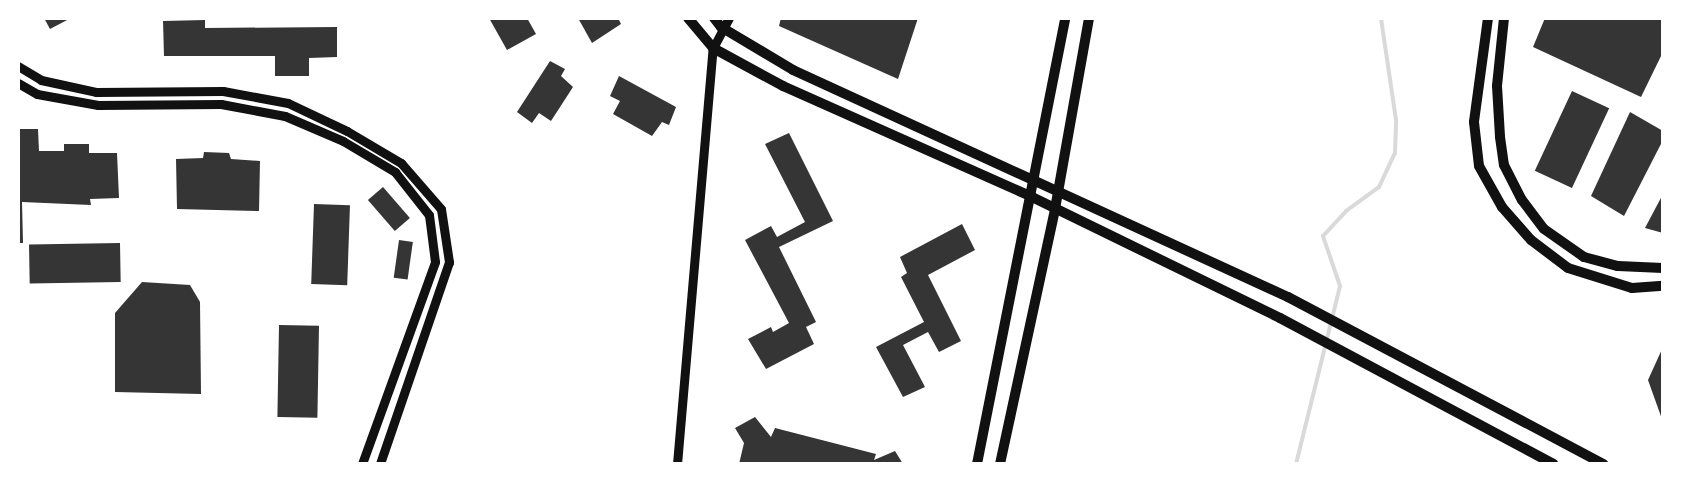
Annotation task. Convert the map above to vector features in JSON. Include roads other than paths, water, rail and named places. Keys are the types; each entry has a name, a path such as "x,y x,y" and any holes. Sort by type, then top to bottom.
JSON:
{"main road":[{"path":"688,18 712,48 783,86 1032,197 1280,318 1553,464"},
{"path":"714,18 725,22 793,70 1058,189 1288,297 1490,407 1603,464"},
{"path":"977,464 1032,197 1065,18"},
{"path":"1000,464 1055,209 1089,18"},
{"path":"1488,18 1474,122 1479,166 1502,207 1531,240 1568,268 1632,288 1663,286"},
{"path":"1504,18 1497,86 1500,137 1504,165 1522,200 1544,229 1584,257 1618,267 1663,268"}],"street":[{"path":"677,464 712,48 725,22"},
{"path":"18,66 41,80 96,92 223,91 288,104 347,131 401,163 441,209 449,262 380,464"},
{"path":"18,82 37,94 98,105 221,104 285,116 343,141 395,172 429,215 435,262 362,464"}],"waterway":[{"path":"1296,464 1340,286 1323,236 1346,211 1379,187 1395,153 1396,120 1381,18"}]}
